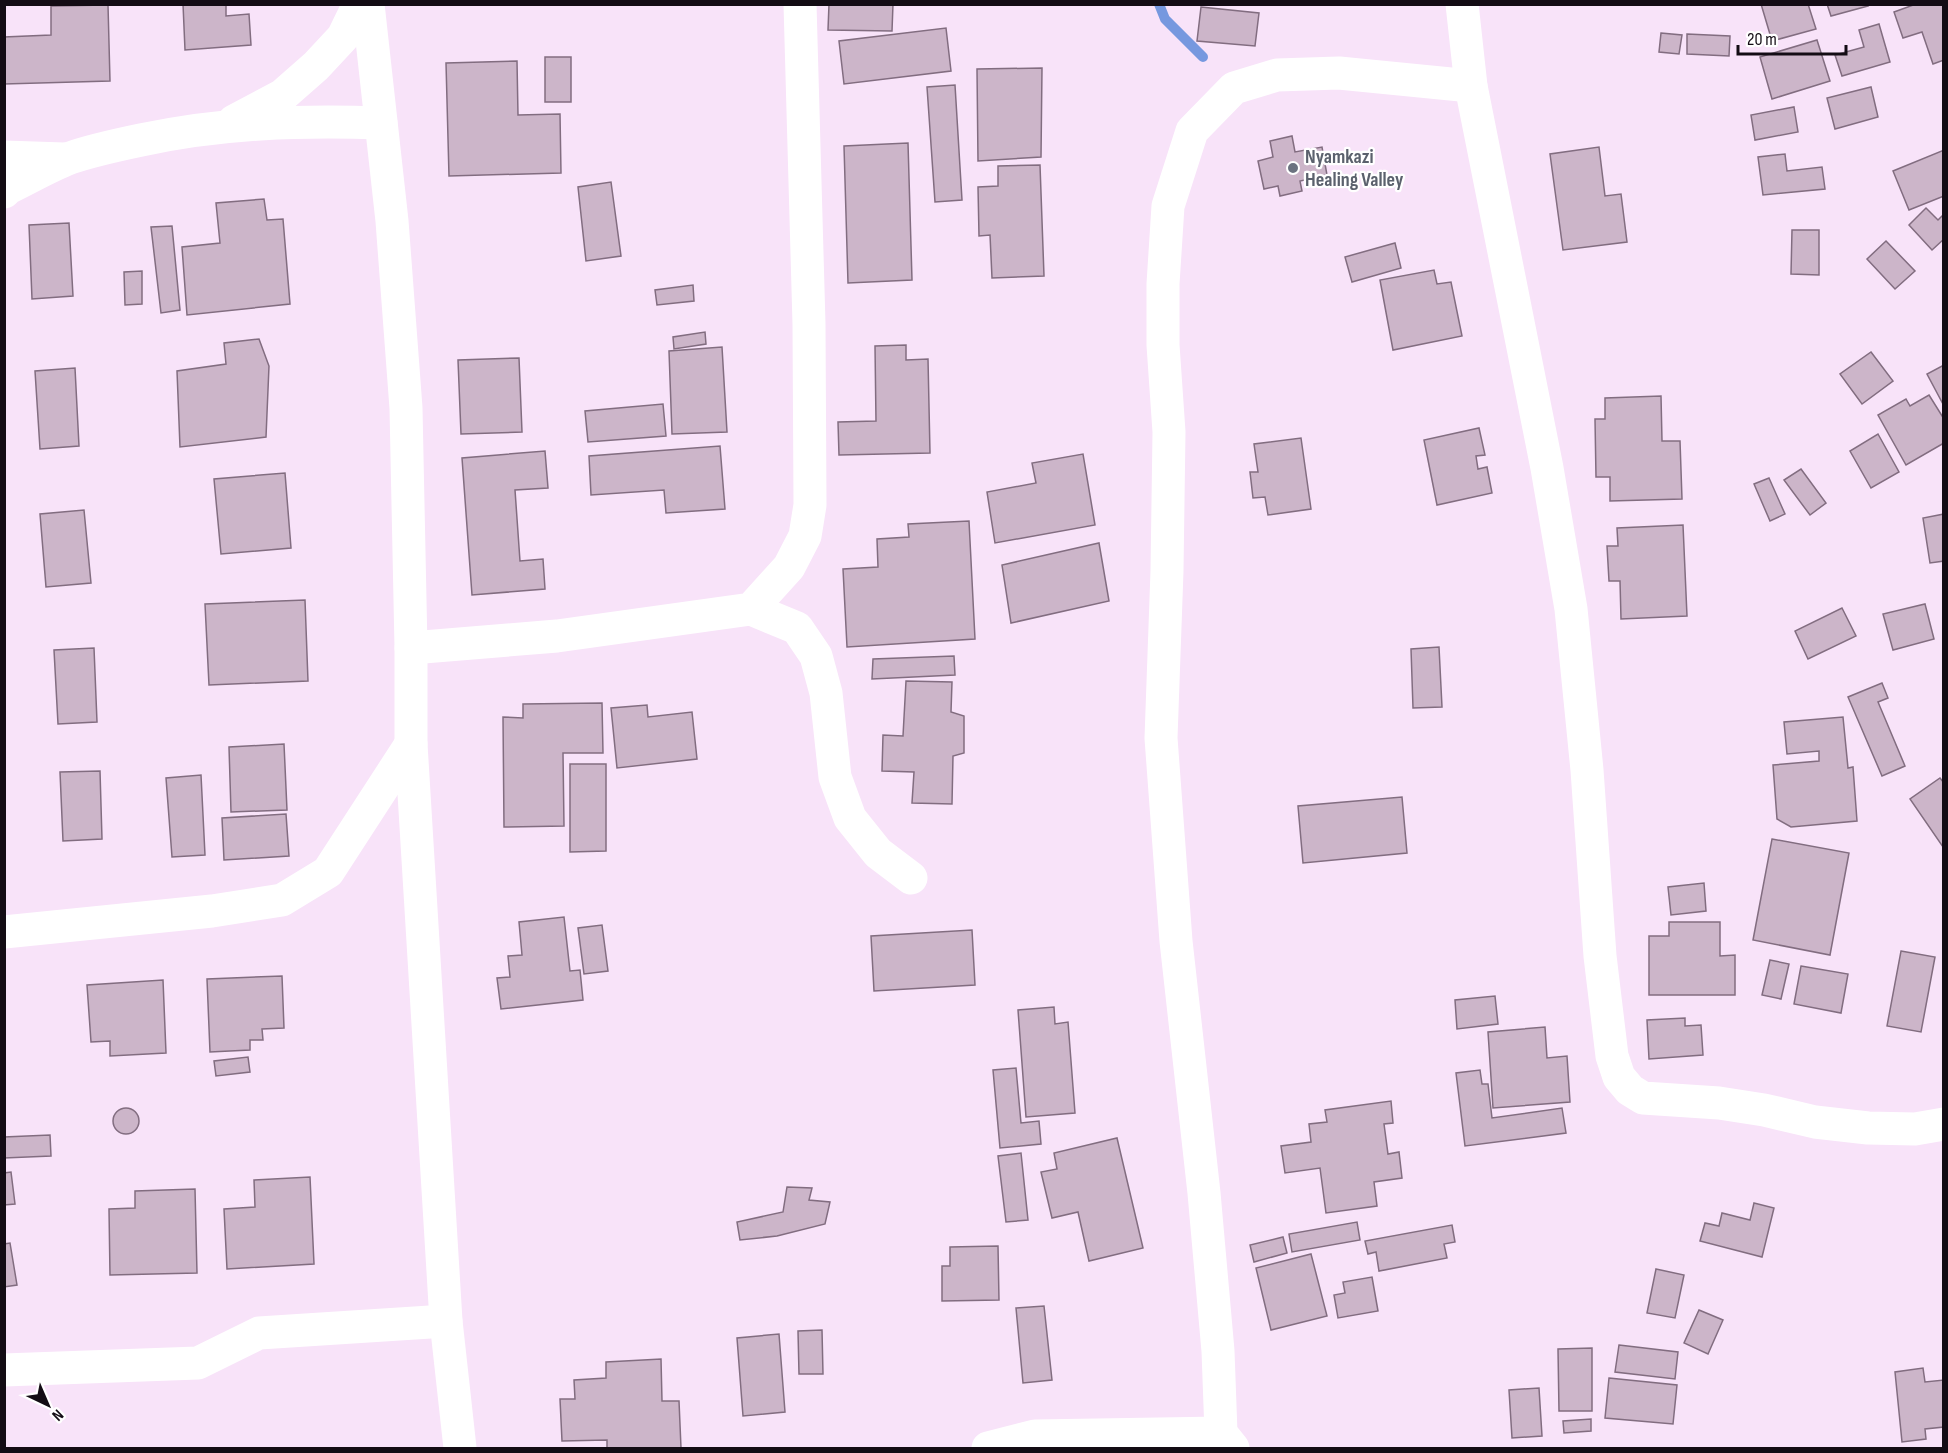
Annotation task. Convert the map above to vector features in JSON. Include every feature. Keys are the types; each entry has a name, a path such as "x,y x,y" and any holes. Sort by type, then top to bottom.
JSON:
{"street":[{"path":"226,126 283,95 316,66 343,37 359,4"},
{"path":"368,4 392,222 406,408 411,744 446,1321 460,1449"},
{"path":"751,609 789,567 805,536 810,505 809,324 800,4"},
{"path":"1462,4 1471,86 1547,468 1571,609 1587,770 1600,956 1612,1056 1619,1077 1630,1090 1643,1098 1719,1103 1764,1110 1815,1122 1868,1128 1915,1129 1944,1124"},
{"path":"988,1449 1035,1436 1227,1441 1204,1193 1176,941 1161,738 1169,432 1162,345 1163,284 1167,206 1192,131 1234,88 1277,75 1339,73 1471,86"},
{"path":"4,192 68,159 106,147 162,136 226,126 319,121 381,123"},
{"path":"4,157 68,159"},
{"path":"411,648 557,636 751,609 797,628 816,656 826,693 835,777 850,818 878,853 911,878"},
{"path":"4,932 212,911 282,900 328,872 411,744"},
{"path":"4,1370 198,1363 259,1334 446,1321"}],"building":[{"path":"183,4 226,4 226,16 249,14 251,45 185,50"},
{"path":"829,4 893,4 892,31 828,30"},
{"path":"1761,4 1808,4 1816,29 1772,41"},
{"path":"1827,4 1867,4 1868,6 1831,16"},
{"path":"1916,4 1944,4 1944,60 1933,64 1922,32 1903,38 1894,12"},
{"path":"108,5 110,81 4,84 4,37 51,35 51,6"},
{"path":"1201,7 1259,13 1255,46 1197,41"},
{"path":"1879,24 1890,62 1842,76 1835,55 1864,47 1859,30"},
{"path":"946,28 951,71 844,84 839,41"},
{"path":"1661,33 1682,35 1679,54 1659,52"},
{"path":"1687,34 1730,36 1729,56 1687,54"},
{"path":"1817,40 1830,81 1772,99 1760,57"},
{"path":"545,57 571,57 571,102 545,102"},
{"path":"517,61 518,115 560,114 561,173 449,176 446,63"},
{"path":"1042,68 1041,157 978,161 977,69"},
{"path":"955,85 962,200 935,202 927,87"},
{"path":"1871,87 1878,117 1835,129 1827,98"},
{"path":"1794,107 1798,132 1755,140 1751,115"},
{"name":"Nyamkazi Healing Valley","path":"1292,136 1295,152 1322,147 1327,175 1300,181 1302,191 1280,196 1278,186 1264,189 1258,161 1273,157 1270,141"},
{"path":"908,143 912,280 848,283 844,146"},
{"path":"1599,147 1605,196 1621,194 1627,242 1563,250 1550,154"},
{"path":"1944,150 1944,196 1909,210 1893,171"},
{"path":"1785,154 1787,171 1822,167 1825,189 1763,195 1758,157"},
{"path":"1040,165 1044,276 992,278 990,235 979,236 978,187 998,186 998,166"},
{"path":"611,182 621,256 586,261 578,187"},
{"path":"264,199 267,220 283,219 290,304 187,315 182,247 220,243 216,203"},
{"path":"1926,208 1938,220 1944,214 1944,239 1932,250 1909,225"},
{"path":"69,223 73,296 32,299 29,225"},
{"path":"172,226 180,310 161,313 151,227"},
{"path":"1792,230 1819,230 1819,275 1791,274"},
{"path":"1886,241 1915,271 1895,289 1867,259"},
{"path":"1395,243 1401,268 1352,282 1345,257"},
{"path":"1434,270 1437,284 1451,282 1462,336 1393,350 1380,280"},
{"path":"142,271 142,304 125,305 124,272"},
{"path":"693,285 694,301 657,305 655,290"},
{"path":"705,332 706,344 674,349 673,337"},
{"path":"259,339 269,366 266,437 180,447 177,371 226,364 224,343"},
{"path":"906,345 906,360 928,359 930,453 839,455 838,422 876,421 875,346"},
{"path":"722,347 727,432 672,434 669,351"},
{"path":"1871,352 1893,381 1862,404 1840,374"},
{"path":"519,358 522,432 461,434 458,360"},
{"path":"1944,365 1944,406 1927,374"},
{"path":"75,368 79,446 40,449 35,371"},
{"path":"1929,395 1944,419 1944,443 1906,465 1878,415 1906,399 1910,406"},
{"path":"1661,396 1662,441 1680,441 1682,499 1610,501 1610,477 1596,477 1595,419 1605,419 1605,398"},
{"path":"663,404 666,436 588,442 585,411"},
{"path":"1479,428 1485,455 1476,456 1478,469 1487,467 1492,493 1437,505 1424,440"},
{"path":"1878,434 1899,472 1871,488 1850,451"},
{"path":"1301,438 1311,509 1268,515 1265,497 1253,498 1250,472 1258,472 1254,444"},
{"path":"720,446 725,509 666,513 664,490 591,495 589,456"},
{"path":"545,451 548,488 515,490 520,561 543,559 545,589 472,595 462,458"},
{"path":"1083,454 1095,525 995,543 987,492 1036,483 1032,463"},
{"path":"1801,469 1826,503 1810,515 1784,480"},
{"path":"285,473 291,548 221,554 214,479"},
{"path":"1769,478 1785,514 1770,521 1754,484"},
{"path":"84,510 91,583 46,587 40,514"},
{"path":"1944,514 1944,561 1930,563 1923,518"},
{"path":"969,521 975,639 847,647 843,569 878,567 877,539 909,537 908,524"},
{"path":"1683,525 1687,616 1621,619 1620,581 1609,581 1607,546 1618,546 1617,528"},
{"path":"1099,543 1109,601 1011,623 1002,565"},
{"path":"305,600 308,681 209,685 205,604"},
{"path":"1925,604 1934,639 1893,650 1883,614"},
{"path":"1842,608 1856,636 1808,659 1795,631"},
{"path":"1439,647 1442,707 1413,708 1411,649"},
{"path":"94,648 97,722 58,724 54,650"},
{"path":"954,656 955,675 872,679 873,659"},
{"path":"906,681 952,682 951,712 964,716 964,753 953,756 952,804 912,803 914,772 882,771 883,735 903,736"},
{"path":"1882,683 1888,698 1878,702 1905,766 1882,776 1848,697"},
{"path":"602,703 603,753 563,753 564,826 504,827 503,717 523,718 523,704"},
{"path":"647,705 648,717 692,712 697,759 617,768 611,708"},
{"path":"1843,717 1848,768 1853,767 1857,821 1791,827 1777,819 1773,765 1819,761 1819,751 1787,754 1784,722"},
{"path":"284,744 287,810 231,812 229,747"},
{"path":"570,764 606,764 606,851 570,852"},
{"path":"100,771 102,839 63,841 60,772"},
{"path":"201,775 205,855 172,857 166,778"},
{"path":"1940,778 1944,783 1943,847 1910,799"},
{"path":"1402,797 1407,853 1303,863 1298,806"},
{"path":"286,814 289,856 224,860 222,818"},
{"path":"1772,839 1849,853 1830,955 1753,940"},
{"path":"1704,883 1706,911 1671,915 1668,887"},
{"path":"564,917 570,971 580,970 583,1000 501,1009 497,978 510,977 508,956 522,955 519,922"},
{"path":"1669,922 1720,922 1720,956 1735,955 1735,995 1649,995 1649,936 1669,936"},
{"path":"602,925 608,971 584,974 578,928"},
{"path":"972,930 975,985 874,991 871,936"},
{"path":"1901,951 1935,957 1921,1032 1887,1026"},
{"path":"1770,960 1789,964 1781,999 1762,995"},
{"path":"1801,966 1848,974 1841,1013 1794,1004"},
{"path":"282,976 284,1028 262,1029 263,1040 250,1040 250,1050 210,1052 207,979"},
{"path":"163,980 166,1053 110,1056 110,1041 91,1042 87,985"},
{"path":"1495,996 1498,1024 1457,1029 1455,1000"},
{"path":"1054,1007 1055,1024 1068,1022 1075,1113 1026,1117 1018,1010"},
{"path":"1685,1018 1685,1026 1701,1025 1703,1055 1649,1059 1647,1020"},
{"path":"1545,1027 1547,1058 1567,1056 1570,1102 1493,1108 1488,1032"},
{"path":"248,1057 250,1072 216,1076 214,1061"},
{"path":"1016,1068 1021,1123 1039,1121 1041,1144 1000,1148 993,1070"},
{"path":"1480,1070 1482,1084 1488,1084 1492,1118 1562,1108 1566,1133 1465,1146 1456,1073"},
{"path":"1391,1101 1393,1123 1384,1124 1388,1154 1399,1152 1402,1178 1374,1182 1377,1206 1326,1213 1320,1168 1285,1173 1281,1146 1311,1142 1309,1124 1327,1122 1325,1110"},
{"path":"126,1108 135,1112 139,1121 135,1130 126,1134 117,1130 113,1121 117,1112"},
{"path":"50,1135 51,1156 4,1158 4,1137"},
{"path":"1117,1138 1143,1248 1089,1261 1078,1212 1052,1218 1041,1172 1057,1169 1054,1153"},
{"path":"1021,1153 1028,1220 1006,1222 998,1156"},
{"path":"11,1172 15,1204 4,1205 4,1173"},
{"path":"310,1177 314,1264 227,1269 224,1209 255,1207 254,1180"},
{"path":"787,1187 812,1188 809,1200 830,1202 825,1224 777,1236 740,1240 737,1222 783,1212"},
{"path":"195,1189 197,1273 110,1275 109,1209 135,1208 135,1191"},
{"path":"1754,1203 1774,1208 1762,1257 1700,1241 1705,1223 1719,1226 1722,1213 1750,1220"},
{"path":"1357,1222 1360,1240 1292,1252 1289,1234"},
{"path":"1452,1225 1455,1242 1444,1244 1447,1258 1379,1271 1376,1252 1368,1254 1365,1241"},
{"path":"1283,1237 1287,1253 1254,1262 1250,1245"},
{"path":"10,1243 17,1285 4,1287 4,1244"},
{"path":"998,1246 999,1300 942,1301 942,1266 950,1266 950,1247"},
{"path":"1311,1254 1327,1316 1271,1330 1256,1268"},
{"path":"1656,1269 1684,1275 1675,1318 1647,1313"},
{"path":"1372,1277 1378,1311 1338,1318 1334,1295 1345,1293 1343,1282"},
{"path":"1044,1306 1052,1380 1023,1383 1016,1308"},
{"path":"1699,1310 1723,1320 1708,1354 1684,1343"},
{"path":"822,1330 823,1374 799,1374 798,1331"},
{"path":"779,1334 785,1412 743,1416 737,1338"},
{"path":"1619,1345 1678,1352 1675,1379 1615,1372"},
{"path":"1592,1348 1592,1411 1559,1411 1558,1349"},
{"path":"661,1359 662,1401 679,1401 681,1448 607,1448 607,1440 562,1441 560,1399 575,1399 574,1380 606,1378 606,1362"},
{"path":"1923,1368 1925,1382 1944,1380 1944,1427 1925,1429 1926,1439 1902,1442 1895,1372"},
{"path":"1609,1378 1677,1385 1673,1424 1605,1418"},
{"path":"1539,1388 1542,1436 1512,1438 1509,1390"},
{"path":"1591,1419 1591,1431 1564,1433 1563,1421"}],"waterway":[{"path":"1159,4 1165,19 1203,57"}],"place":[{"name":"Nyamkazi Healing Valley","path":"1293,168"}]}
